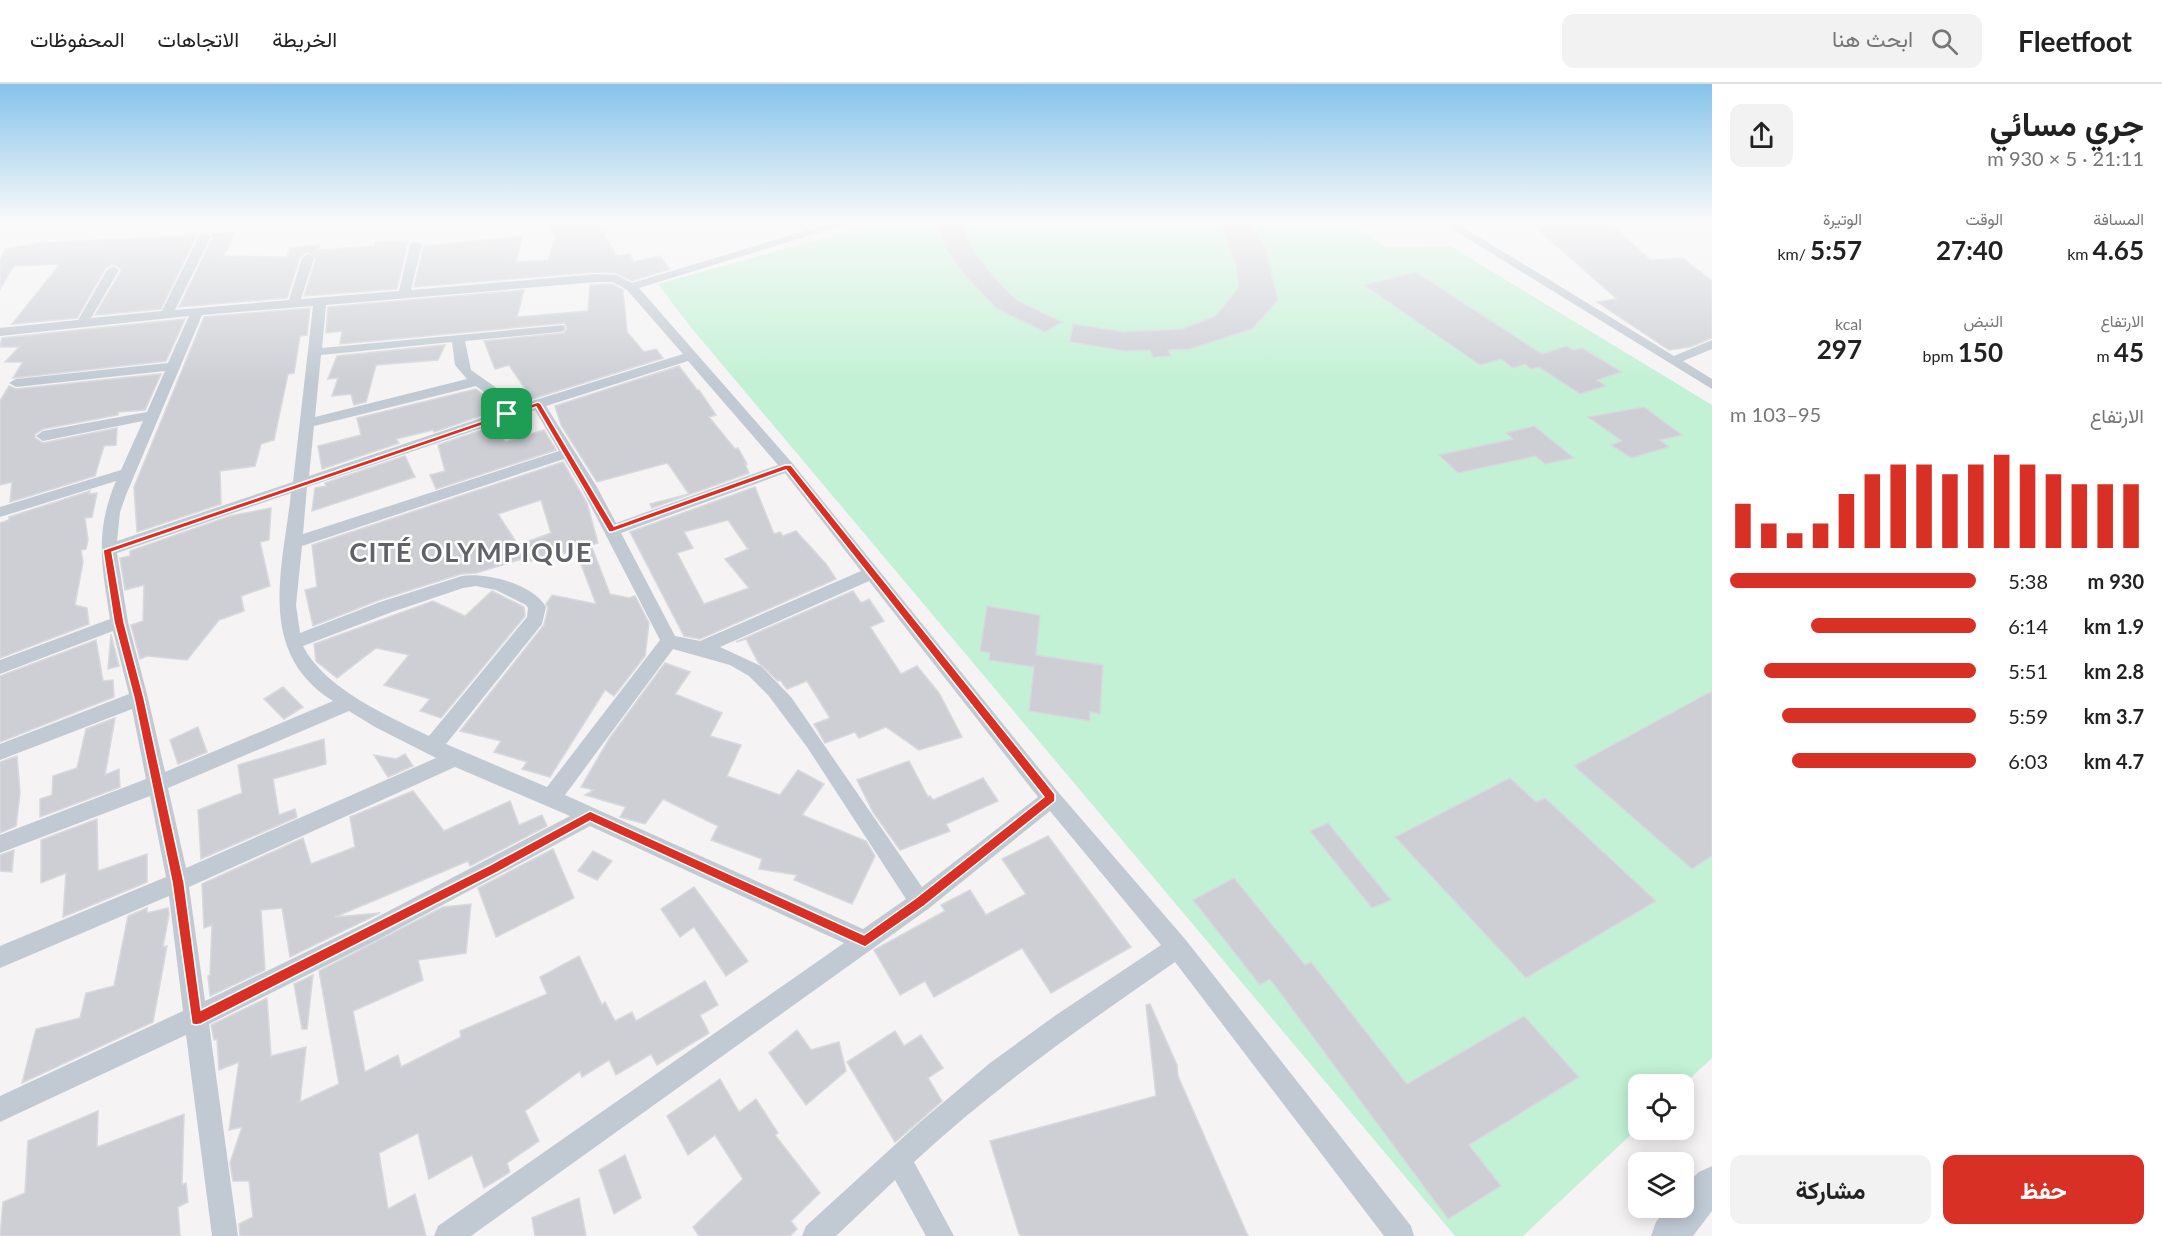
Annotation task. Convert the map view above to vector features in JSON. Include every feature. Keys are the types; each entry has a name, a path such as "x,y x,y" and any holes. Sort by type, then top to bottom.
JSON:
{"main road":[{"path":"1670,1236 1695,1201 1712,1185"}],"street":[{"path":"82,323 109,275"},
{"path":"166,315 186,275"},
{"path":"294,303 303,275"},
{"path":"404,295 407,275"},
{"path":"631,287 672,275"},
{"path":"1533,275 1712,385"},
{"path":"0,332 294,303 597,278 616,279 631,287 788,467 1052,798 1178,947 1401,1236"},
{"path":"320,301 286,606 293,643 302,661 329,689 432,747 551,798 865,941"},
{"path":"197,312 127,472 112,512 108,550 119,622 139,698 178,882 225,1236"},
{"path":"316,352 559,328"},
{"path":"458,338 462,365 466,372 493,392 507,414"},
{"path":"1673,361 1712,344"},
{"path":"108,550 507,414 691,356"},
{"path":"16,383 174,366"},
{"path":"307,423 478,381"},
{"path":"538,404 612,530 669,641"},
{"path":"43,436 153,415"},
{"path":"293,543 567,453"},
{"path":"612,530 788,467"},
{"path":"0,512 127,472"},
{"path":"702,648 871,573"},
{"path":"293,643 386,607 462,582 489,582 532,601 537,607 536,619 432,747"},
{"path":"0,667 119,622"},
{"path":"669,641 702,648 754,670 765,681 805,728 920,902"},
{"path":"551,798 669,641"},
{"path":"0,752 139,698"},
{"path":"0,844 157,784 350,702"},
{"path":"0,957 178,882 455,758"},
{"path":"448,1236 920,902 1052,798"},
{"path":"0,1109 196,1019 494,868 590,816"},
{"path":"816,1236 997,1073 1063,1024 1178,947"},
{"path":"898,1160 941,1236"}],"green space":[{"path":"691,275 1497,275 1712,405 1712,1058 1694,1075 1628,1074 1628,1137 1523,1236 1455,1236 689,325 658,284"}],"building":[{"path":"0,275 9,275 0,289"},
{"path":"51,275 102,275 77,318 12,324"},
{"path":"119,275 178,275 161,309 95,315"},
{"path":"195,275 294,275 287,298 179,307"},
{"path":"311,275 400,275 397,289 304,296"},
{"path":"417,275 563,275 414,287"},
{"path":"620,275 652,275 632,281"},
{"path":"965,275 992,275 1016,300 1062,322 1045,332 996,308"},
{"path":"1237,275 1272,275 1278,300 1252,329 1190,349 1168,350 1171,356 1153,357 1150,350 1126,351 1070,342 1073,324 1124,332 1183,329 1216,316 1239,287"},
{"path":"1405,275 1420,275 1542,354 1567,346 1574,350 1582,348 1622,372 1597,380 1606,386 1580,394 1539,367 1531,369 1525,364 1513,368 1501,359 1480,365 1364,285"},
{"path":"1589,275 1704,275 1712,281 1712,338 1690,347 1669,350 1597,302 1617,299"},
{"path":"612,284 623,290 627,332 644,352 656,349 663,358 532,399 509,365 495,369 484,341 564,333 567,329 565,323 340,344 342,331 326,333 328,307 524,290 517,317 588,311 590,285"},
{"path":"310,308 307,335 300,336 294,373 288,374 274,440 261,444 255,466 220,471 221,504 137,532 134,487 204,317"},
{"path":"185,319 166,361 13,378 23,362 5,362 19,347 0,347 2,338"},
{"path":"445,345 438,360 376,365 366,402 354,405 351,394 332,396 338,378 328,379 337,356"},
{"path":"679,366 716,415 709,417 735,449 738,448 749,473 652,508 650,504 689,494 669,465 667,463 597,482 561,425 555,406"},
{"path":"161,374 145,410 118,412 118,415 43,429 35,434 35,438 43,443 117,428 116,445 104,446 95,476 10,502 12,482 0,485 0,401 9,386 16,389"},
{"path":"476,389 485,396 492,412 434,432 433,430 396,439 399,443 322,469 318,446 361,435 357,418"},
{"path":"1644,407 1682,435 1660,440 1669,447 1631,458 1611,445 1622,441 1588,417"},
{"path":"496,425 505,442 544,430 556,450 436,489 430,475 445,471 438,445"},
{"path":"1534,426 1574,458 1545,464 1536,456 1458,473 1439,455 1513,439 1506,433"},
{"path":"405,456 415,477 312,511 315,488 326,486 325,483"},
{"path":"563,462 587,503 598,543 591,545 610,594 629,598 635,596 649,623 645,656 614,696 605,690 550,777 522,769 527,762 494,752 501,741 460,731 544,625 548,608 546,604 552,595 596,604 578,556 583,549 523,563 529,557 476,573 461,574 379,600 313,626 305,590 317,587 312,545","holes":["541,500 551,533 518,545 498,514"]},
{"path":"755,487 774,534 780,532 783,536 796,531 826,564 836,579 700,639 684,636 630,532","holes":["728,520 748,549 725,559 749,588 704,604 677,553 693,548 684,532"]},
{"path":"90,491 89,494 97,493 92,517 85,518 88,540 86,549 81,550 83,562 75,605 87,608 89,624 0,658 0,523 9,520 9,517"},
{"path":"271,508 269,540 260,542 270,586 241,596 244,611 219,620 187,660 147,656 140,659 131,625 143,621 144,585 125,590 120,558 130,556 130,551 230,516"},
{"path":"492,591 524,607 525,616 441,718 420,711 430,699 384,685 409,655 376,648 337,678 316,661 314,644 433,601 465,616"},
{"path":"853,591 861,603 869,599 884,621 870,627 901,674 917,666 939,693 962,737 919,750 886,727 859,738 855,732 825,743 814,724 830,718 807,681 787,689 780,680 778,681 758,662 746,639 736,642"},
{"path":"987,606 1040,615 1036,655 1103,665 1100,714 1090,712 1090,721 1029,711 1034,667 989,660 990,653 980,651"},
{"path":"111,634 119,666 108,669"},
{"path":"96,640 103,681 113,680 114,697 0,742 0,676"},
{"path":"665,663 690,672 675,694 722,713 710,736 741,745 727,776 780,795 798,770 824,784 802,815 866,841 875,856 852,904 794,880 797,875 759,869 762,859 711,840 718,826 663,799 645,824 620,817 626,807 585,795 594,790 581,787 609,739"},
{"path":"283,687 303,707 284,719 264,699"},
{"path":"1712,691 1712,856 1692,869 1574,766"},
{"path":"115,718 105,775 119,769 120,787 40,817 40,799 52,795 53,776 77,768 86,729"},
{"path":"198,727 207,752 178,764 170,740"},
{"path":"324,739 326,764 273,779 279,815 295,809 297,817 201,859 198,810 242,793 238,765"},
{"path":"405,754 413,766 388,777 374,755 396,759"},
{"path":"17,756 20,793 16,826 0,833 0,762"},
{"path":"909,761 928,797 930,796 933,800 983,778 998,801 946,824 950,831 900,850 873,812 857,780"},
{"path":"1510,778 1536,802 1545,798 1656,901 1526,978 1395,837"},
{"path":"413,791 444,831 510,801 519,825 542,815 547,826 470,866 468,861 335,917 380,913 290,957 282,908 261,910 265,970 210,996 208,976 210,975 212,925 204,928 202,884 303,838 311,864 355,847 350,817"},
{"path":"97,819 98,871 147,854 147,882 63,917 66,873 41,883 41,840"},
{"path":"1328,823 1391,900 1372,908 1310,831"},
{"path":"1048,836 1131,947 1051,993 1022,948 934,997 925,981 900,995 874,950 945,911 941,905 970,890 986,915 1026,894 1002,859"},
{"path":"553,849 574,898 496,937 478,888"},
{"path":"14,850 12,872 0,871 0,855"},
{"path":"593,851 612,861 597,880 578,871"},
{"path":"1234,878 1305,965 1311,962 1407,1084 1524,1016 1579,1077 1469,1145 1501,1186 1448,1219 1270,979 1260,985 1193,900"},
{"path":"694,887 748,961 726,976 694,927 680,937 661,909"},
{"path":"471,904 466,953 418,960 423,980 353,1011 365,1072 398,1055 401,1067 461,1037 460,1031 547,994 540,977 579,956 602,1005 605,1002 615,1021 632,1012 636,1021 705,981 718,1005 700,1015 709,1033 657,1065 651,1054 616,1075 609,1060 582,1077 580,1071 525,1111 539,1141 507,1163 510,1172 484,1188 472,1155 429,1179 418,1133 379,1153 388,1209 415,1194 426,1236 240,1236 239,1224 253,1217 249,1181 233,1181 230,1163 242,1127 229,1130 239,1062 219,1070 217,1039 214,1040 211,1025 267,998 271,1056 306,1047 300,1102 339,1084 319,971 443,907"},
{"path":"147,908 147,913 168,908 169,914 163,947 167,946 153,1022 22,1083 36,1029 80,1018 86,993 114,986 128,916"},
{"path":"313,975 307,1029 302,1029 294,984"},
{"path":"1150,1004 1177,1065 1178,1076 1248,1236 1022,1236 1019,1234 990,1141 1156,1096 1146,1005"},
{"path":"797,1030 811,1050 839,1042 846,1071 806,1105 769,1053"},
{"path":"895,1031 904,1046 921,1035 943,1068 928,1078 942,1101 895,1142 847,1062"},
{"path":"720,1079 739,1112 756,1099 778,1133 775,1135 820,1193 791,1221 797,1229 790,1236 699,1236 693,1227 743,1179 715,1135 688,1155 667,1116"},
{"path":"98,1111 97,1147 184,1114 182,1185 186,1183 188,1202 178,1207 180,1236 0,1236 3,1202 25,1193 28,1141"},
{"path":"625,1155 641,1198 614,1214 599,1170"},
{"path":"579,1198 586,1236 535,1236 532,1218"}],"district":[{"name":"CITÉ OLYMPIQUE","path":"471,551"}],"route":[{"path":"538,404 589,487 612,530 788,467 1052,798 920,902 865,941 590,816 494,868 196,1019 178,882 139,698 119,622 108,550 507,414 538,404"}]}
